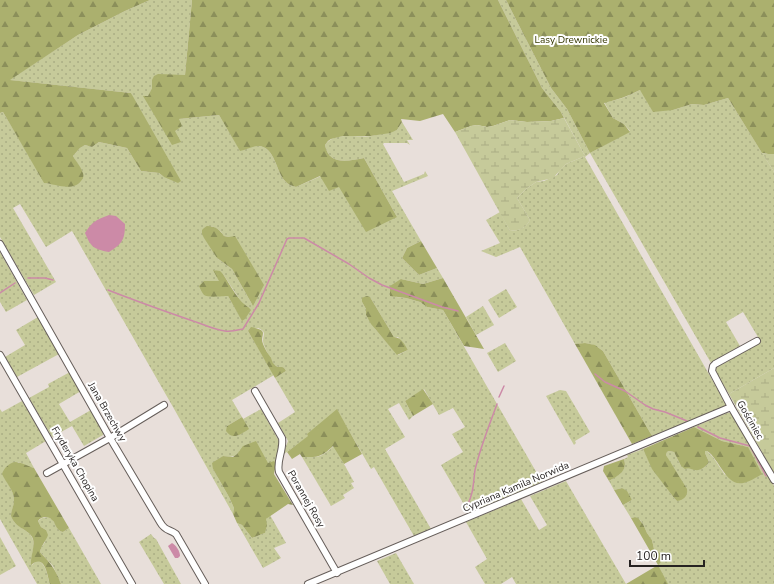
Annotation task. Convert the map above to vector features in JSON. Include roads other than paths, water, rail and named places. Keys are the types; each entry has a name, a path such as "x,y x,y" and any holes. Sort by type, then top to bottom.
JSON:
{"street":[{"name":"Jana Brzechwy","path":"0,244 110,438 163,526 176,534 205,584"},
{"name":"Gościniec","path":"757,341 715,364 712,369 712,374 774,480"},
{"name":"Fryderyka Chopina","path":"0,355 132,584"},
{"name":"Porannej Rosy","path":"255,390 282,438 283,444 278,466 279,472 337,572"},
{"path":"47,473 110,438 164,405"},
{"name":"Cypriana Kamila Norwida","path":"308,584 731,407"}],"waterway":[{"path":"108,290 217,329 225,331 243,329 259,303 287,239 304,238 382,285 442,307 458,311"},
{"path":"28,278 45,278 53,280"},
{"path":"0,293 15,283"},
{"path":"595,374 605,382 625,391 645,405 687,421"},
{"path":"499,397 504,386"},
{"path":"467,506 472,492 479,454 497,404"},
{"path":"698,427 720,438 750,446 766,476"}],"park label":[{"name":"Lasy Drewnickie","path":"571,40"}]}
